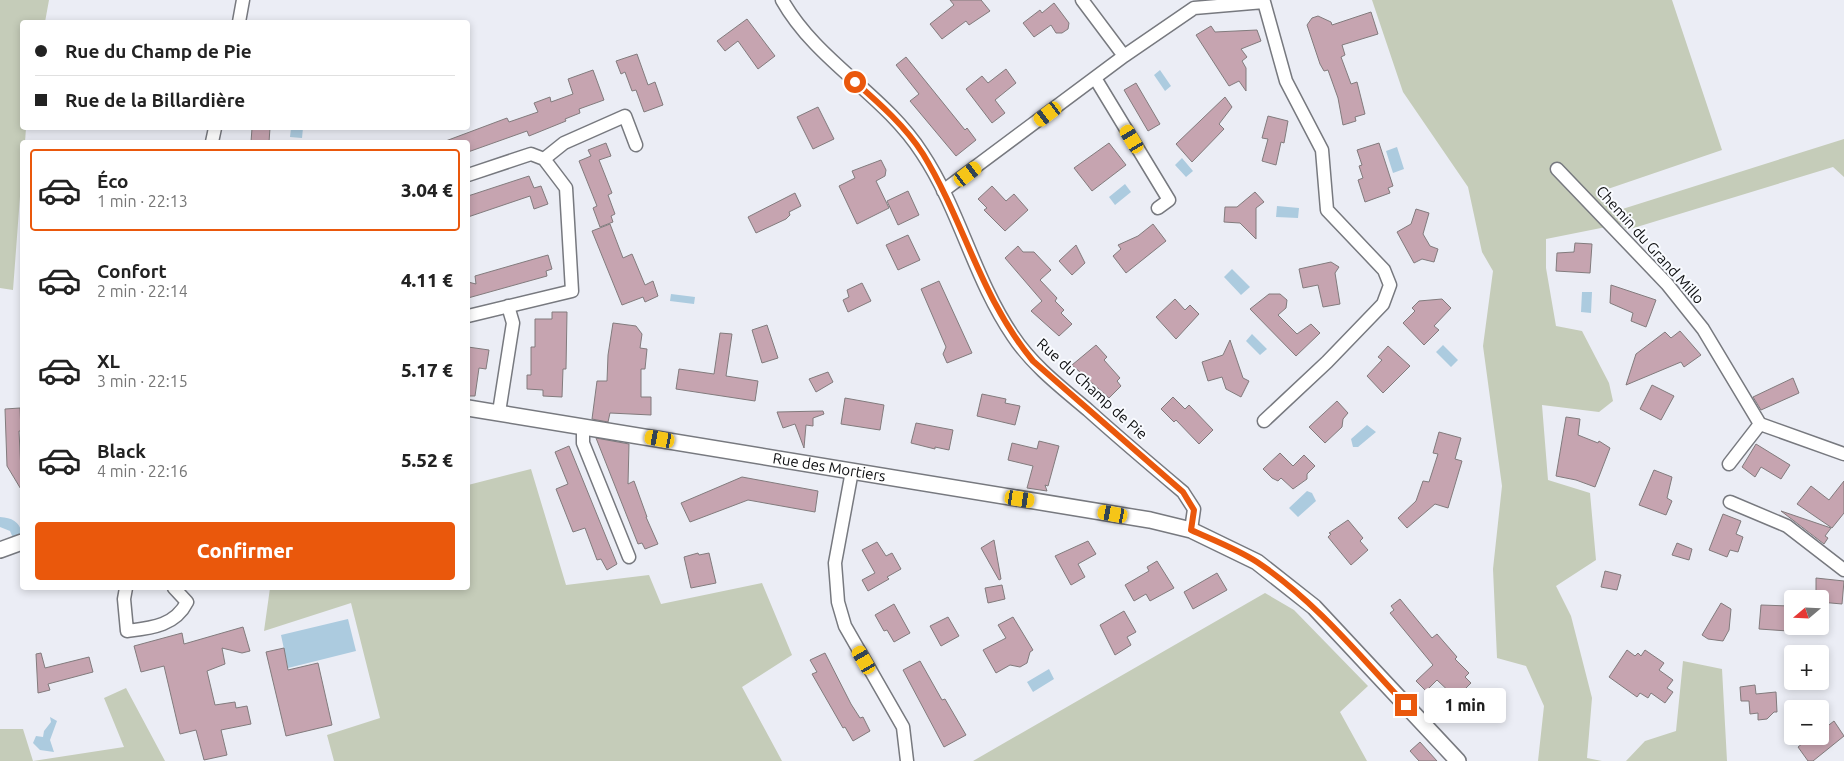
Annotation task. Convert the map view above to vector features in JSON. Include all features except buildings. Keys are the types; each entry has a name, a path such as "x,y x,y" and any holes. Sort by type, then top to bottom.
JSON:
{"street":[{"path":"239,20 243,0"},
{"name":"Rue du Champ de Pie","path":"782,0 813,43 899,124 922,152 943,191 989,296 1013,336 1033,361 1183,492 1194,510 1191,530"},
{"path":"1082,0 1124,56"},
{"path":"943,191 1124,56 1194,8 1264,2 1286,81 1322,150 1327,210 1384,270 1390,286 1383,304 1327,362 1264,421"},
{"path":"1095,78 1169,200 1158,208"},
{"path":"544,159 564,142 625,116 636,145"},
{"path":"470,174 531,154 544,159 566,188 572,291 470,316"},
{"name":"Chemin du Grand Millo","path":"1558,169 1667,284 1685,306 1703,329 1760,424"},
{"path":"499,412 513,323 508,306"},
{"name":"Rue des Mortiers","path":"470,408 1150,520 1191,530 1257,562 1314,607 1458,761"},
{"path":"1729,464 1760,424 1844,454"},
{"path":"583,426 583,443 629,557"},
{"path":"852,471 835,563 835,584 838,602 845,626 903,727 907,761"},
{"path":"1730,502 1787,526 1844,570"},
{"path":"0,550 20,543"},
{"path":"126,590 124,599 127,631 155,628 171,621 183,610 187,602 176,590"}],"green space":[{"path":"0,0 49,0 45,20 20,20 20,130 26,130 25,140 20,140 20,197 13,290 0,288"},
{"path":"1372,0 1672,0 1722,150 1599,192 1613,212 1844,139 1844,177 1833,167 1627,230 1621,224 1546,239 1546,268 1556,326 1582,331 1609,383 1613,401 1599,412 1542,405 1548,480 1590,493 1596,560 1556,586 1571,616 1592,698 1587,758 1602,761 1538,761 1544,706 1526,666 1497,658 1493,569 1502,486 1483,346 1493,271 1482,252 1468,187 1403,92"},
{"path":"531,469 566,585 649,575 661,604 762,583 792,655 742,687 782,761 334,761 327,735 380,718 351,603 264,631 270,590 470,590 470,484"},
{"path":"1265,593 1294,610 1368,686 1340,712 1367,761 973,761"},
{"path":"1683,661 1722,669 1727,761 1626,761 1645,741 1676,731"},
{"path":"126,688 165,761 33,761 124,747 104,698"},
{"path":"0,729 23,729 33,761 0,761"}],"water":[{"path":"1160,70 1171,86 1165,91 1154,75"},
{"path":"291,130 303,130 302,138 290,137"},
{"path":"1397,147 1404,169 1393,173 1386,151"},
{"path":"1182,158 1193,171 1186,177 1175,165"},
{"path":"1125,184 1131,192 1115,205 1109,197"},
{"path":"1277,206 1299,208 1298,218 1276,217"},
{"path":"1232,269 1250,287 1241,295 1224,277"},
{"path":"1582,292 1592,292 1591,313 1581,312"},
{"path":"671,294 695,297 694,304 670,301"},
{"path":"1252,334 1267,349 1260,355 1246,341"},
{"path":"1443,345 1458,360 1451,367 1436,352"},
{"path":"1367,425 1376,432 1358,447 1353,447 1351,439"},
{"path":"1307,491 1312,493 1316,501 1298,517 1289,508"},
{"path":"0,517 8,518 19,526 20,534 13,538 10,531 0,527"},
{"path":"348,619 356,651 288,668 281,635"},
{"path":"1049,669 1054,679 1033,692 1027,682"},
{"path":"50,717 57,721 50,740 54,752 40,750 33,743 36,736 43,737 44,731 51,722"}],"route":[{"path":"855,82 899,124 922,152 943,191 989,296 1013,336 1033,361 1183,492 1194,510 1191,530 1230,547 1257,562 1314,607 1406,705"}]}
